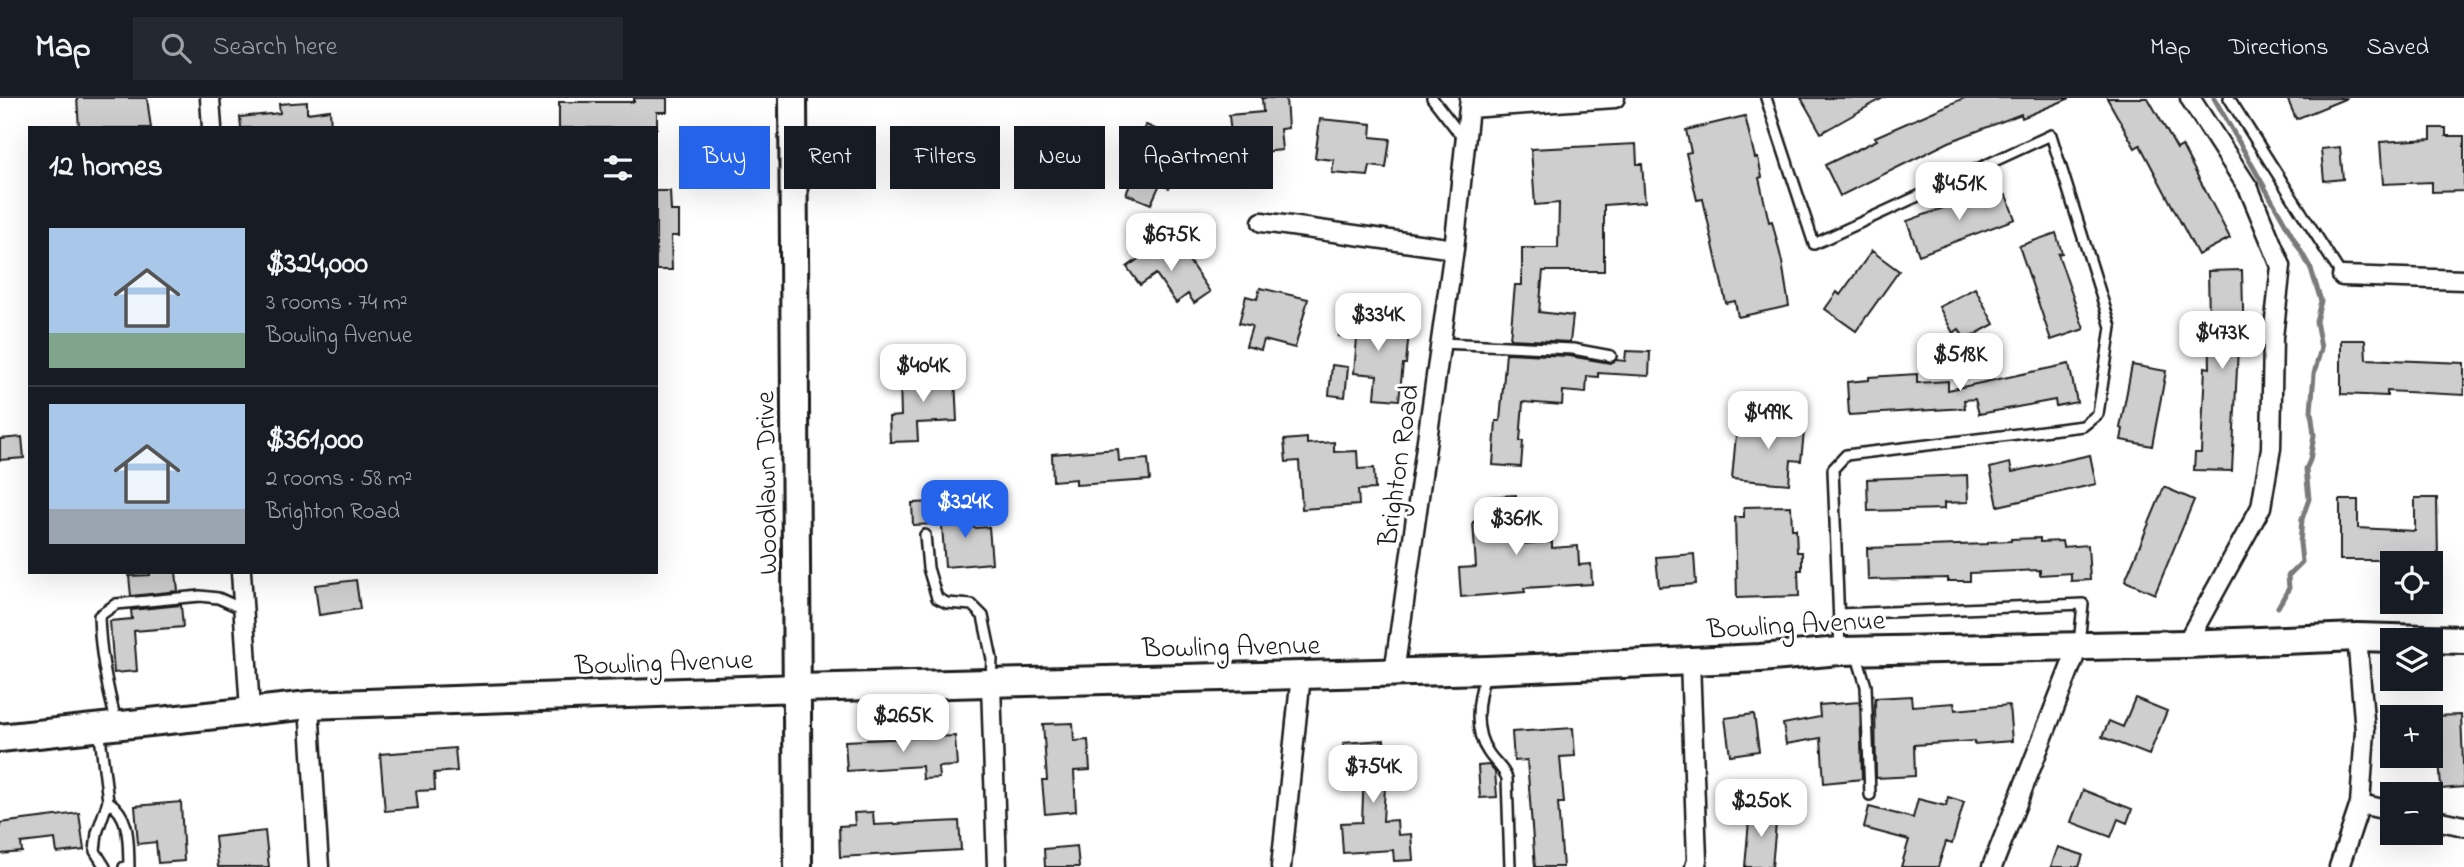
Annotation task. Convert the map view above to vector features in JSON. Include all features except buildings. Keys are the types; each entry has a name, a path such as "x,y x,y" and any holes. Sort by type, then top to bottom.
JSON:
{"street":[{"path":"210,98 212,126"},
{"name":"Woodlawn Drive","path":"793,98 799,867"},
{"path":"1470,103 1615,98"},
{"path":"2186,644 2261,507 2271,447 2273,338 2281,267 2249,189 2190,98"},
{"name":"Brighton Road","path":"1394,673 1454,248 1470,103"},
{"path":"1262,222 1454,248"},
{"path":"2342,276 2464,280"},
{"path":"241,574 250,710"},
{"path":"2339,867 2360,804 2365,731 2357,637"},
{"name":"Bowling Avenue","path":"0,738 309,705 799,688 1487,670 1760,658 1848,651 2186,644 2357,637 2464,640"},
{"path":"1992,867 2079,645"},
{"path":"1690,660 1695,867"},
{"path":"1281,867 1301,675"},
{"path":"990,684 997,867"},
{"path":"309,705 319,867"},
{"path":"2360,804 2380,808"},
{"path":"2443,822 2464,826"}],"lane":[{"path":"1432,98 1466,142"},
{"path":"1766,98 1814,244 2051,135 2111,327 2098,414 2083,426 1846,455 1833,469 1839,614 1848,651 1867,686 1870,796"},
{"path":"2229,98 2342,276"},
{"path":"1441,343 1573,349 1611,356"},
{"path":"925,536 928,568 937,598 947,603 972,605 983,616 992,659 990,684"},
{"path":"105,867 95,851 97,832 108,801 108,726 99,616 116,604 200,596 218,598 243,609"},
{"path":"1839,614 2083,604 2079,645"},
{"path":"1487,670 1479,704 1478,730 1488,753 1502,766 1507,778 1510,867"},
{"path":"108,801 121,813 128,827 129,866 124,867"}],"waterway":[{"path":"2214,98 2311,269 2321,301 2316,321 2321,348 2314,374 2311,411 2314,435 2306,469 2309,499 2302,519 2302,562 2288,576 2289,588 2278,607"}]}
